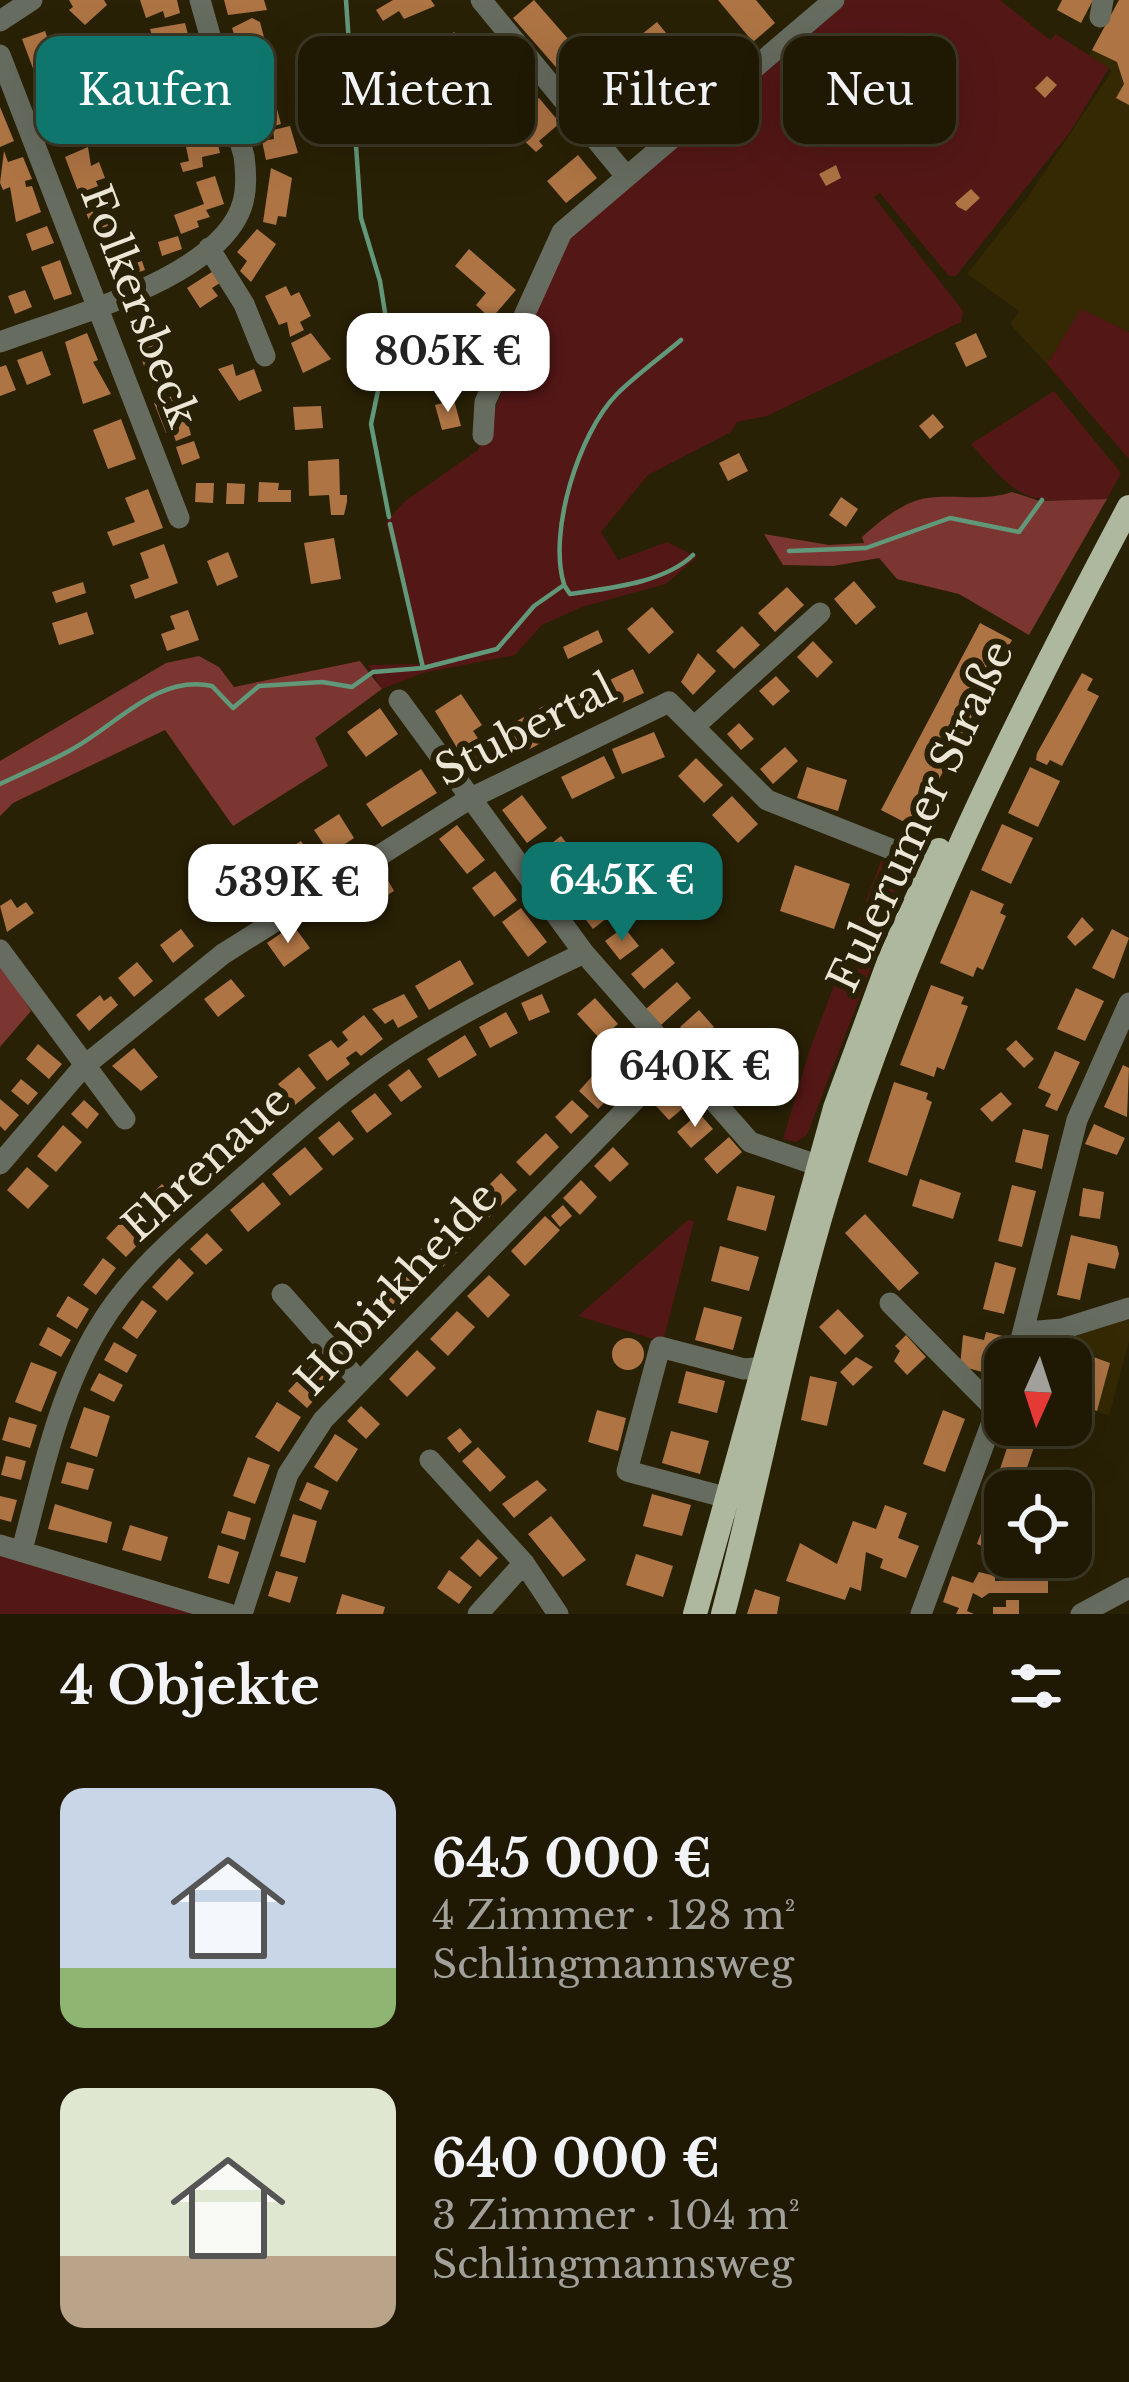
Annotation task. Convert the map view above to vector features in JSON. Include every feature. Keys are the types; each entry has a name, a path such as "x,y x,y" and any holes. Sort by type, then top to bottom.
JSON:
{"main road":[{"name":"Fulerumer Straße","path":"694,1614 772,1367 876,994 1039,654 1071,613 1129,507"},
{"name":"Fulerumer Straße","path":"723,1614 747,1517 772,1367"}],"street":[{"path":"0,21 32,0"},
{"path":"0,342 127,298 209,248 237,216 246,178 200,0"},
{"path":"483,435 485,402 555,243 626,176 834,0"},
{"path":"485,1 626,176"},
{"name":"Folkersbeck","path":"0,55 178,518"},
{"path":"209,248 244,304 265,356"},
{"path":"820,613 696,724 767,800 940,868"},
{"path":"399,700 584,953 674,1060 751,1142 826,1168"},
{"name":"Stubertal","path":"0,1164 83,1066 223,954 469,799 660,705 677,705 696,724"},
{"path":"0,950 125,1119"},
{"name":"Ehrenaue","path":"11,1548 86,1351 116,1302 158,1254 320,1112 403,1050 473,1007 584,953"},
{"path":"1025,1338 1077,1120 1129,1003"},
{"name":"Hobirkheide","path":"242,1614 288,1474 322,1420 674,1060"},
{"path":"282,1294 359,1381"},
{"path":"890,1303 984,1398"},
{"path":"1027,1332 1062,1329 1129,1308"},
{"path":"747,1517 728,1498 627,1471 660,1347 772,1367"},
{"path":"921,1614 984,1443"},
{"path":"430,1460 524,1563 558,1614"},
{"path":"11,1548 229,1614"},
{"path":"478,1614 524,1563"},
{"path":"1081,1614 1129,1588"}],"shaded area":[{"path":"846,0 1000,0 1050,40 1056,34 1109,68 1070,132 956,276 949,276 880,193 874,197 963,311 961,322 767,416 737,422 731,432 648,475 601,532 618,560 667,542 697,557 666,584 582,607 542,625 515,655 423,673 382,689 368,665 421,664 386,522 405,501 478,450 568,232 673,144 759,144 759,73 783,53 783,144 956,144 956,36 803,36"},
{"path":"1119,0 1129,0 1129,332 1081,310 1047,364 1010,324 1019,311 967,274 1027,198 1112,71 1089,55"},
{"path":"1081,309 1129,332 1129,459 1047,364"},
{"path":"1054,391 1121,473 1107,499 1029,496 1003,479 971,444"},
{"path":"1012,492 1040,501 1107,499 1029,635 959,594 897,579 879,558 833,566 783,565 764,534 829,545 864,543 862,537 876,525 918,500"},
{"path":"199,656 219,667 234,687 360,661 382,689 315,738 328,766 233,826 165,730 13,803 0,816 0,761 166,663"},
{"path":"881,861 902,868 905,879 807,1135 796,1142 783,1139 810,1049"},
{"path":"0,960 31,1011 0,1047"},
{"path":"688,1220 694,1221 663,1342 578,1316"},
{"path":"1129,1318 1129,1341 1109,1416 1092,1410 1092,1338 1067,1338"},
{"path":"0,1554 206,1614 0,1614"}],"building":[{"path":"69,0 104,0 107,5 85,25 69,10 73,7"},
{"path":"140,0 177,0 180,13 165,18 163,11 146,18"},
{"path":"224,0 264,0 267,10 228,15"},
{"path":"393,0 431,0 435,6 404,19 399,11 383,21 376,10"},
{"path":"534,0 566,36 559,36 559,71 535,43 535,36 529,36 513,18"},
{"path":"718,0 756,0 775,23 759,37 748,36"},
{"path":"1062,0 1093,0 1081,23 1057,10"},
{"path":"1119,0 1129,0 1129,105 1116,98 1124,84 1117,62 1092,50"},
{"path":"252,18 260,22 264,36 235,36 232,28"},
{"path":"657,22 669,36 640,36"},
{"path":"185,23 188,36 152,36 150,29"},
{"path":"45,31 47,36 36,36 36,70 34,71 22,39"},
{"path":"1047,76 1057,85 1045,98 1035,88"},
{"path":"274,98 281,124 274,126"},
{"path":"539,98 559,122 539,141 543,146 536,152 528,144 535,144 535,101"},
{"path":"0,107 14,141 0,147"},
{"path":"290,126 298,153 266,160 263,144 274,144 274,130"},
{"path":"185,144 218,144 220,153 202,157 203,167 183,172 180,163 189,161"},
{"path":"88,147 91,166 99,162 105,178 96,181 101,193 107,191 118,224 109,227 115,244 124,241 132,264 142,261 145,270 112,281 65,157"},
{"path":"4,151 8,162 23,157 32,179 25,181 26,187 32,186 41,212 16,222 10,187 3,190 0,183"},
{"path":"578,155 597,178 566,203 547,181"},
{"path":"836,165 841,178 826,186 819,174"},
{"path":"271,168 292,178 286,217 278,216 276,225 263,222"},
{"path":"215,176 224,204 206,210 210,217 181,234 174,215 204,204 196,182"},
{"path":"971,189 980,198 966,211 955,203"},
{"path":"47,226 54,243 32,251 26,234"},
{"path":"257,229 276,244 251,282 240,271 247,261 237,252"},
{"path":"178,236 182,249 162,256 158,242"},
{"path":"469,249 516,290 491,319 476,305 486,293 455,266"},
{"path":"60,260 72,294 54,300 41,267"},
{"path":"215,270 223,281 212,288 218,296 200,308 187,288"},
{"path":"286,286 291,296 299,292 311,316 300,322 304,330 290,337 287,322 279,325 265,296"},
{"path":"25,290 32,307 15,314 8,296"},
{"path":"157,332 169,362 146,371 134,340"},
{"path":"87,333 98,360 93,362 111,394 83,404 65,342"},
{"path":"311,333 331,359 303,373 291,343"},
{"path":"469,333 489,350 466,380 448,356"},
{"path":"976,333 987,357 966,367 955,343"},
{"path":"42,351 51,375 27,385 17,360"},
{"path":"233,364 236,376 254,369 262,391 239,401 218,369"},
{"path":"6,365 16,390 0,396 0,367"},
{"path":"162,370 168,387 155,392 148,376"},
{"path":"180,393 191,435 176,441 172,431 166,433 154,403"},
{"path":"454,400 461,426 442,430 435,405"},
{"path":"321,406 323,428 295,430 293,407"},
{"path":"933,414 944,427 930,439 919,426"},
{"path":"121,419 136,459 108,469 93,430"},
{"path":"194,441 200,458 182,465 176,447"},
{"path":"739,453 748,471 728,481 719,463"},
{"path":"339,459 340,495 347,495 347,502 344,515 331,515 329,495 309,496 308,461"},
{"path":"259,482 279,483 278,490 291,490 291,502 258,502"},
{"path":"196,483 214,483 213,503 195,502"},
{"path":"227,483 245,484 244,504 226,504"},
{"path":"148,489 163,528 113,546 107,532 135,522 125,498"},
{"path":"841,497 858,509 846,527 829,515"},
{"path":"334,538 341,579 311,584 304,543"},
{"path":"164,544 178,583 135,599 130,585 149,578 140,553"},
{"path":"228,552 238,577 217,586 207,561"},
{"path":"854,581 876,607 856,625 834,599"},
{"path":"83,582 86,593 56,603 52,592"},
{"path":"787,587 804,605 775,632 758,613"},
{"path":"652,607 674,632 649,654 627,629"},
{"path":"188,610 199,640 167,651 161,634 175,629 170,616"},
{"path":"87,612 94,634 59,645 52,623"},
{"path":"980,623 1012,640 914,827 881,810"},
{"path":"742,626 760,645 734,669 716,651"},
{"path":"598,630 603,642 568,659 563,647"},
{"path":"813,641 833,662 817,678 797,657"},
{"path":"698,653 716,671 693,695 681,682"},
{"path":"633,669 644,693 578,723 567,700"},
{"path":"1082,673 1093,679 1087,690 1099,696 1062,766 1050,760 1047,765 1036,760 1037,753"},
{"path":"776,676 790,691 773,706 759,691"},
{"path":"461,694 482,725 473,731 494,762 473,775 435,711"},
{"path":"549,703 564,730 521,754 506,727"},
{"path":"380,708 398,734 366,757 347,732"},
{"path":"739,723 754,739 741,750 727,734"},
{"path":"654,732 665,757 622,774 612,749"},
{"path":"785,747 798,761 773,784 760,769"},
{"path":"604,756 615,778 572,799 561,777"},
{"path":"696,758 723,785 704,803 678,776"},
{"path":"807,767 847,780 838,811 797,798"},
{"path":"1030,767 1060,781 1038,827 1008,813"},
{"path":"421,769 437,793 382,827 366,804"},
{"path":"522,795 547,828 527,843 502,810"},
{"path":"732,796 758,824 738,843 712,815"},
{"path":"339,814 354,838 330,854 314,830"},
{"path":"1002,824 1033,838 1011,884 981,870"},
{"path":"457,825 485,860 467,874 439,839"},
{"path":"561,836 584,865 559,884 536,855"},
{"path":"301,841 315,863 291,878 277,856"},
{"path":"795,865 850,884 834,929 780,911"},
{"path":"382,870 394,891 352,917 340,896"},
{"path":"495,871 517,900 494,917 472,888"},
{"path":"590,879 616,911 593,929 568,897"},
{"path":"240,888 252,904 231,920 218,903"},
{"path":"971,890 1004,904 1000,913 1006,916 983,970 977,967 973,977 940,963"},
{"path":"11,899 17,908 26,902 34,913 7,932 0,906"},
{"path":"521,908 547,942 528,957 502,922"},
{"path":"1082,917 1094,930 1075,946 1067,937"},
{"path":"293,925 310,948 284,967 267,943"},
{"path":"624,927 639,946 620,960 605,941"},
{"path":"181,929 194,946 173,963 160,945"},
{"path":"1112,929 1129,938 1114,979 1092,968"},
{"path":"662,948 675,963 644,989 631,974"},
{"path":"460,960 474,984 429,1010 415,986"},
{"path":"137,962 153,981 134,997 118,978"},
{"path":"231,979 245,996 218,1017 204,999"},
{"path":"677,982 691,998 661,1025 646,1009"},
{"path":"931,985 964,997 961,1004 968,1006 944,1070 937,1067 934,1077 900,1065"},
{"path":"1076,988 1104,1001 1085,1041 1057,1029"},
{"path":"404,994 418,1017 398,1028 393,1019 385,1024 372,1009"},
{"path":"542,994 550,1012 529,1021 521,1003"},
{"path":"100,995 104,1001 111,996 118,1005 89,1031 76,1015"},
{"path":"595,998 618,1024 600,1039 577,1014"},
{"path":"699,1010 714,1027 695,1043 680,1027"},
{"path":"506,1012 518,1033 490,1048 479,1027"},
{"path":"364,1015 383,1039 361,1056 356,1051 346,1058 350,1064 327,1081 308,1055 331,1040 338,1048 348,1040 342,1032"},
{"path":"465,1035 477,1055 439,1078 427,1059"},
{"path":"720,1036 732,1051 715,1066 702,1052"},
{"path":"627,1037 649,1058 598,1109 579,1091"},
{"path":"1016,1040 1034,1059 1024,1068 1006,1049"},
{"path":"38,1044 62,1064 49,1079 26,1059"},
{"path":"134,1048 158,1077 141,1091 112,1066"},
{"path":"1055,1051 1080,1062 1057,1111 1045,1106 1051,1094 1038,1088"},
{"path":"754,1055 780,1084 758,1104 732,1075"},
{"path":"1123,1065 1129,1068 1127,1117 1104,1107"},
{"path":"299,1067 316,1088 295,1105 278,1084"},
{"path":"409,1069 422,1087 401,1102 388,1085"},
{"path":"21,1079 38,1093 28,1105 11,1091"},
{"path":"894,1082 928,1093 926,1099 932,1102 907,1176 868,1162"},
{"path":"675,1089 688,1104 669,1120 656,1106"},
{"path":"1001,1092 1012,1104 992,1122 980,1109"},
{"path":"375,1093 392,1114 367,1133 351,1111"},
{"path":"0,1099 19,1115 5,1131 0,1126"},
{"path":"84,1100 99,1114 87,1129 71,1114"},
{"path":"572,1100 589,1116 571,1134 555,1117"},
{"path":"257,1108 270,1125 251,1141 237,1125"},
{"path":"699,1113 713,1129 691,1148 677,1132"},
{"path":"339,1121 354,1139 333,1156 318,1138"},
{"path":"1094,1124 1125,1138 1117,1155 1085,1144"},
{"path":"63,1125 82,1142 56,1172 37,1156"},
{"path":"1023,1129 1049,1135 1042,1169 1015,1162"},
{"path":"546,1133 559,1147 530,1176 516,1162"},
{"path":"224,1136 238,1154 205,1181 190,1163"},
{"path":"729,1137 742,1152 717,1174 704,1159"},
{"path":"305,1147 323,1169 290,1196 272,1174"},
{"path":"613,1147 629,1164 610,1182 594,1166"},
{"path":"27,1167 49,1186 28,1209 7,1190"},
{"path":"501,1173 517,1190 483,1223 467,1207"},
{"path":"920,1179 961,1193 953,1219 912,1206"},
{"path":"581,1180 597,1197 580,1215 563,1198"},
{"path":"263,1182 281,1204 248,1232 230,1210"},
{"path":"162,1184 180,1204 164,1219 146,1199"},
{"path":"1012,1185 1036,1191 1022,1247 998,1241"},
{"path":"737,1186 775,1196 766,1231 727,1220"},
{"path":"1083,1188 1104,1192 1100,1219 1079,1216"},
{"path":"563,1205 572,1216 560,1227 551,1216"},
{"path":"135,1207 156,1226 126,1257 106,1238"},
{"path":"865,1214 919,1273 899,1291 845,1233"},
{"path":"545,1216 560,1230 525,1266 511,1251"},
{"path":"450,1219 470,1238 440,1270 419,1251"},
{"path":"207,1233 223,1250 206,1265 190,1249"},
{"path":"1071,1235 1117,1246 1119,1254 1115,1269 1088,1263 1080,1300 1057,1295"},
{"path":"720,1246 759,1257 749,1291 711,1281"},
{"path":"103,1258 116,1268 96,1295 83,1285"},
{"path":"179,1258 194,1273 167,1301 152,1287"},
{"path":"995,1262 1016,1268 1004,1314 983,1309"},
{"path":"409,1268 426,1284 397,1314 380,1298"},
{"path":"489,1275 510,1295 488,1318 467,1296"},
{"path":"68,1296 89,1309 77,1329 56,1316"},
{"path":"142,1300 157,1311 137,1339 122,1328"},
{"path":"368,1303 388,1322 360,1352 340,1333"},
{"path":"704,1307 742,1317 733,1350 695,1340"},
{"path":"838,1309 864,1336 845,1355 819,1327"},
{"path":"457,1311 475,1327 448,1356 430,1339"},
{"path":"48,1327 71,1340 61,1357 39,1345"},
{"path":"906,1335 926,1357 907,1375 894,1361 900,1351 895,1346"},
{"path":"963,1335 984,1340 984,1372 960,1366"},
{"path":"628,1338 639,1343 644,1354 639,1365 628,1370 617,1365 612,1354 617,1343"},
{"path":"114,1342 137,1355 127,1373 104,1360"},
{"path":"417,1350 436,1368 407,1397 389,1379"},
{"path":"856,1357 873,1367 853,1386 840,1372"},
{"path":"1092,1357 1110,1363 1097,1411 1092,1409"},
{"path":"31,1362 57,1372 41,1412 15,1402"},
{"path":"315,1362 334,1378 307,1408 288,1391"},
{"path":"686,1371 725,1381 717,1413 678,1403"},
{"path":"99,1373 123,1385 114,1402 90,1390"},
{"path":"810,1376 837,1382 827,1426 801,1420"},
{"path":"277,1402 301,1417 279,1452 255,1437"},
{"path":"361,1406 380,1424 366,1439 347,1421"},
{"path":"84,1407 110,1416 97,1457 70,1448"},
{"path":"597,1410 626,1418 618,1451 588,1442"},
{"path":"943,1410 965,1419 945,1472 923,1464"},
{"path":"9,1417 37,1425 30,1448 2,1440"},
{"path":"460,1428 472,1442 459,1453 447,1438"},
{"path":"671,1431 709,1441 700,1474 662,1463"},
{"path":"335,1434 358,1449 337,1482 314,1467"},
{"path":"1008,1446 1034,1446 1026,1470 1000,1470"},
{"path":"478,1447 506,1477 490,1492 462,1461"},
{"path":"6,1456 26,1461 21,1480 1,1475"},
{"path":"248,1457 270,1465 255,1504 233,1496"},
{"path":"67,1462 94,1469 88,1490 61,1483"},
{"path":"537,1480 547,1490 514,1518 502,1504"},
{"path":"307,1482 329,1491 321,1510 299,1500"},
{"path":"652,1494 691,1505 682,1536 643,1526"},
{"path":"0,1496 17,1500 11,1522 0,1519"},
{"path":"55,1504 112,1522 107,1543 48,1529"},
{"path":"885,1505 907,1513 898,1538 919,1546 906,1578 880,1568 883,1559 866,1552 861,1591 850,1587 845,1600 786,1581 800,1543 837,1564 853,1521 876,1529"},
{"path":"228,1511 251,1518 245,1540 221,1533"},
{"path":"293,1514 317,1521 305,1563 280,1556"},
{"path":"551,1516 586,1560 563,1577 528,1534"},
{"path":"130,1525 168,1537 161,1561 122,1550"},
{"path":"478,1539 498,1558 480,1577 460,1558"},
{"path":"218,1545 239,1552 229,1584 208,1578"},
{"path":"636,1554 673,1566 663,1597 626,1585"},
{"path":"449,1570 472,1587 459,1604 437,1588"},
{"path":"276,1571 298,1577 290,1603 268,1596"},
{"path":"979,1572 995,1581 1048,1580 1048,1593 989,1593 982,1598 973,1593 967,1611 974,1614 956,1614 959,1608 943,1602 952,1576 973,1583"},
{"path":"755,1589 780,1597 777,1614 747,1614"},
{"path":"342,1594 385,1607 383,1614 336,1614"},
{"path":"1006,1600 1019,1600 1019,1614 993,1614 993,1607 1006,1607"}],"waterway":[{"path":"346,0 361,218 380,281 389,338 371,424 389,517"},
{"path":"564,584 560,563 563,512 590,433 617,394 681,340"},
{"path":"789,551 866,548 950,518 1019,532 1042,500"},
{"path":"390,524 423,668"},
{"path":"0,784 69,751 137,705 172,688 212,686 233,708 259,686 322,682 352,687 373,672 423,668 497,649 534,606 564,585 570,594 636,583 667,572 693,555"}]}
